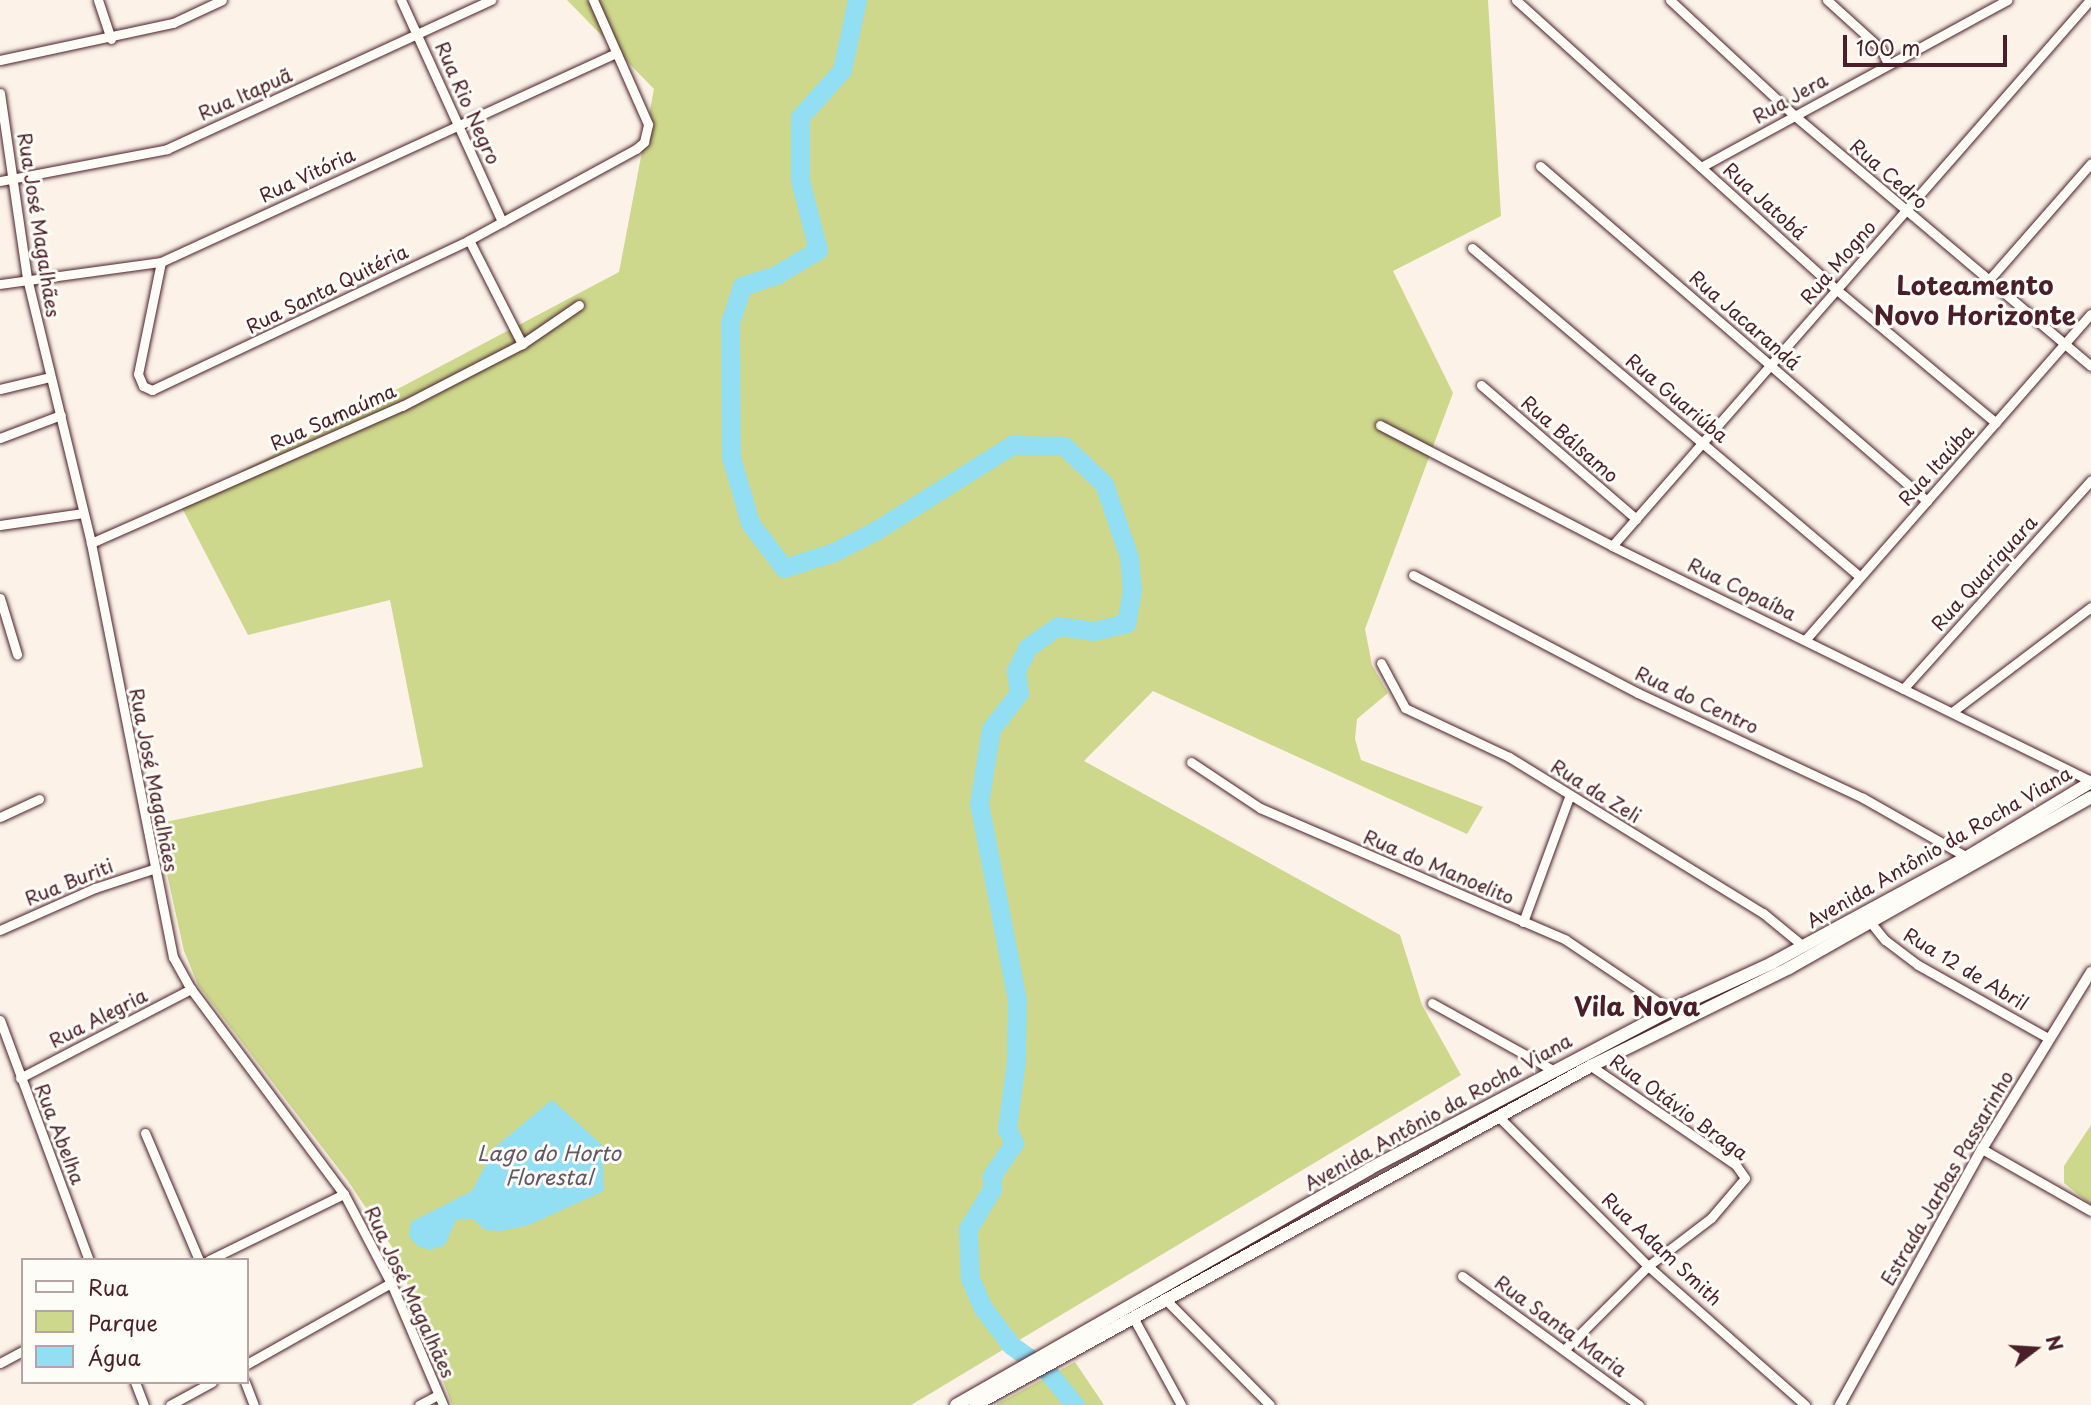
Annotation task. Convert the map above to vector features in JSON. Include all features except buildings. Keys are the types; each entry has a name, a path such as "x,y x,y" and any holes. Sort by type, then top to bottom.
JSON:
{"main road":[{"name":"Avenida Antônio da Rocha Viana","path":"1047,1360 1368,1169 1670,1010 1803,946 1967,857 2091,781"},
{"name":"Avenida Antônio da Rocha Viana","path":"966,1403 1047,1360 1134,1319 1591,1066 1871,923 2091,797"}],"street":[{"path":"98,0 111,39"},
{"path":"0,60 111,39 173,23 222,0"},
{"name":"Rua Rio Negro","path":"401,0 502,222"},
{"name":"Rua Itapuã","path":"0,181 167,149 491,0"},
{"path":"593,0 616,53"},
{"name":"Rua Jatobá","path":"1516,0 1838,290 1996,423"},
{"name":"Rua Cedro","path":"1670,0 1796,116 1905,211 2063,346 2091,366"},
{"path":"1827,0 1881,49 1888,64"},
{"name":"Rua Jera","path":"1701,167 1888,64 1941,40 1989,3 2007,0"},
{"name":"Rua Mogno","path":"1612,546 2090,0"},
{"name":"Rua Vitória","path":"0,284 27,278 161,262 458,123 616,53"},
{"name":"Rua Santa Quitéria","path":"161,262 138,374 143,386 152,390 469,240 636,149 643,142 648,124 616,53"},
{"name":"Rua José Magalhães","path":"0,93 27,278 91,542 153,869 173,957 191,989 309,1141 344,1194 391,1283 443,1405"},
{"path":"1987,282 2091,163"},
{"name":"Rua Jacarandá","path":"1539,166 1927,501"},
{"path":"469,240 522,344"},
{"name":"Rua Guariúba","path":"1472,248 1859,576"},
{"name":"Rua Samaúma","path":"91,542 402,407 522,344 579,305"},
{"name":"Rua Itaúba","path":"1806,639 2091,314"},
{"path":"0,389 50,377"},
{"name":"Rua Bálsamo","path":"1481,385 1636,519"},
{"path":"0,438 61,415"},
{"name":"Rua Copaíba","path":"1380,425 1612,546 2091,781"},
{"name":"Rua Quariquara","path":"1903,689 2091,480"},
{"path":"0,525 83,513"},
{"name":"Rua do Centro","path":"1413,575 1627,688 1863,799 1967,857"},
{"path":"0,598 17,654"},
{"path":"1952,712 2091,607"},
{"name":"Rua da Zeli","path":"1381,663 1405,708 1509,757 1569,797 1763,913 1803,946"},
{"name":"Rua do Manoelito","path":"1191,762 1260,808 1566,940 1670,1010"},
{"path":"1523,922 1569,797"},
{"path":"0,817 39,799"},
{"name":"Rua Buriti","path":"0,930 95,888 153,869"},
{"name":"Rua 12 de Abril","path":"1871,923 1885,940 1918,965 2048,1038"},
{"name":"Estrada Jarbas Passarinho","path":"1840,1405 1982,1149 2091,972"},
{"name":"Rua Alegria","path":"20,1078 191,989"},
{"path":"1432,1003 1553,1070"},
{"name":"Rua Abelha","path":"0,1020 88,1258"},
{"name":"Rua Otávio Braga","path":"1591,1066 1736,1165 1745,1178 1700,1228 1648,1266"},
{"name":"Rua Adam Smith","path":"1498,1116 1648,1266 1805,1405"},
{"path":"145,1133 198,1258"},
{"path":"1982,1149 2091,1211"},
{"path":"213,1258 344,1194"},
{"path":"1564,1350 1648,1266"},
{"name":"Rua Santa Maria","path":"1462,1276 1639,1405"},
{"path":"248,1363 391,1283"},
{"path":"1167,1301 1270,1405"},
{"path":"1134,1319 1181,1405"},
{"path":"0,1363 21,1352"},
{"path":"136,1384 144,1405"},
{"path":"170,1405 208,1384"},
{"path":"246,1384 254,1405"},
{"path":"419,1405 438,1395"}],"green space":[{"path":"567,0 1488,0 1501,216 1393,271 1453,393 1365,629 1372,665 1388,693 1357,719 1355,739 1361,760 1483,807 1467,834 1153,691 1084,761 1400,935 1422,1005 1461,1075 911,1405 452,1405 396,1253 348,1181 198,985 184,951 156,824 423,767 390,600 248,635 180,504 619,272 654,89"},
{"path":"2091,1125 2091,1205 2064,1183 2064,1166"},
{"path":"1075,1362 1104,1405 995,1405"}],"water":[{"name":"Lago do Horto Florestal","path":"552,1100 602,1145 604,1191 529,1225 502,1231 485,1230 473,1219 456,1220 445,1245 430,1250 419,1247 409,1237 411,1222 472,1191 495,1147"}],"waterway":[{"path":"857,0 842,70 800,117 800,180 818,250 776,275 742,286 730,322 731,457 750,523 784,568 834,552 875,531 1012,445 1064,446 1104,484 1129,557 1132,590 1126,623 1093,631 1058,626 1028,647 1016,671 1019,693 991,729 979,803 1017,1000 1016,1061 1007,1129 1014,1143 992,1176 992,1189 968,1229 970,1278 983,1308 1011,1345 1047,1371 1075,1405"}],"district":[{"name":"Loteamento Novo Horizonte","path":"1975,300"},
{"name":"Vila Nova","path":"1637,1006"}]}
